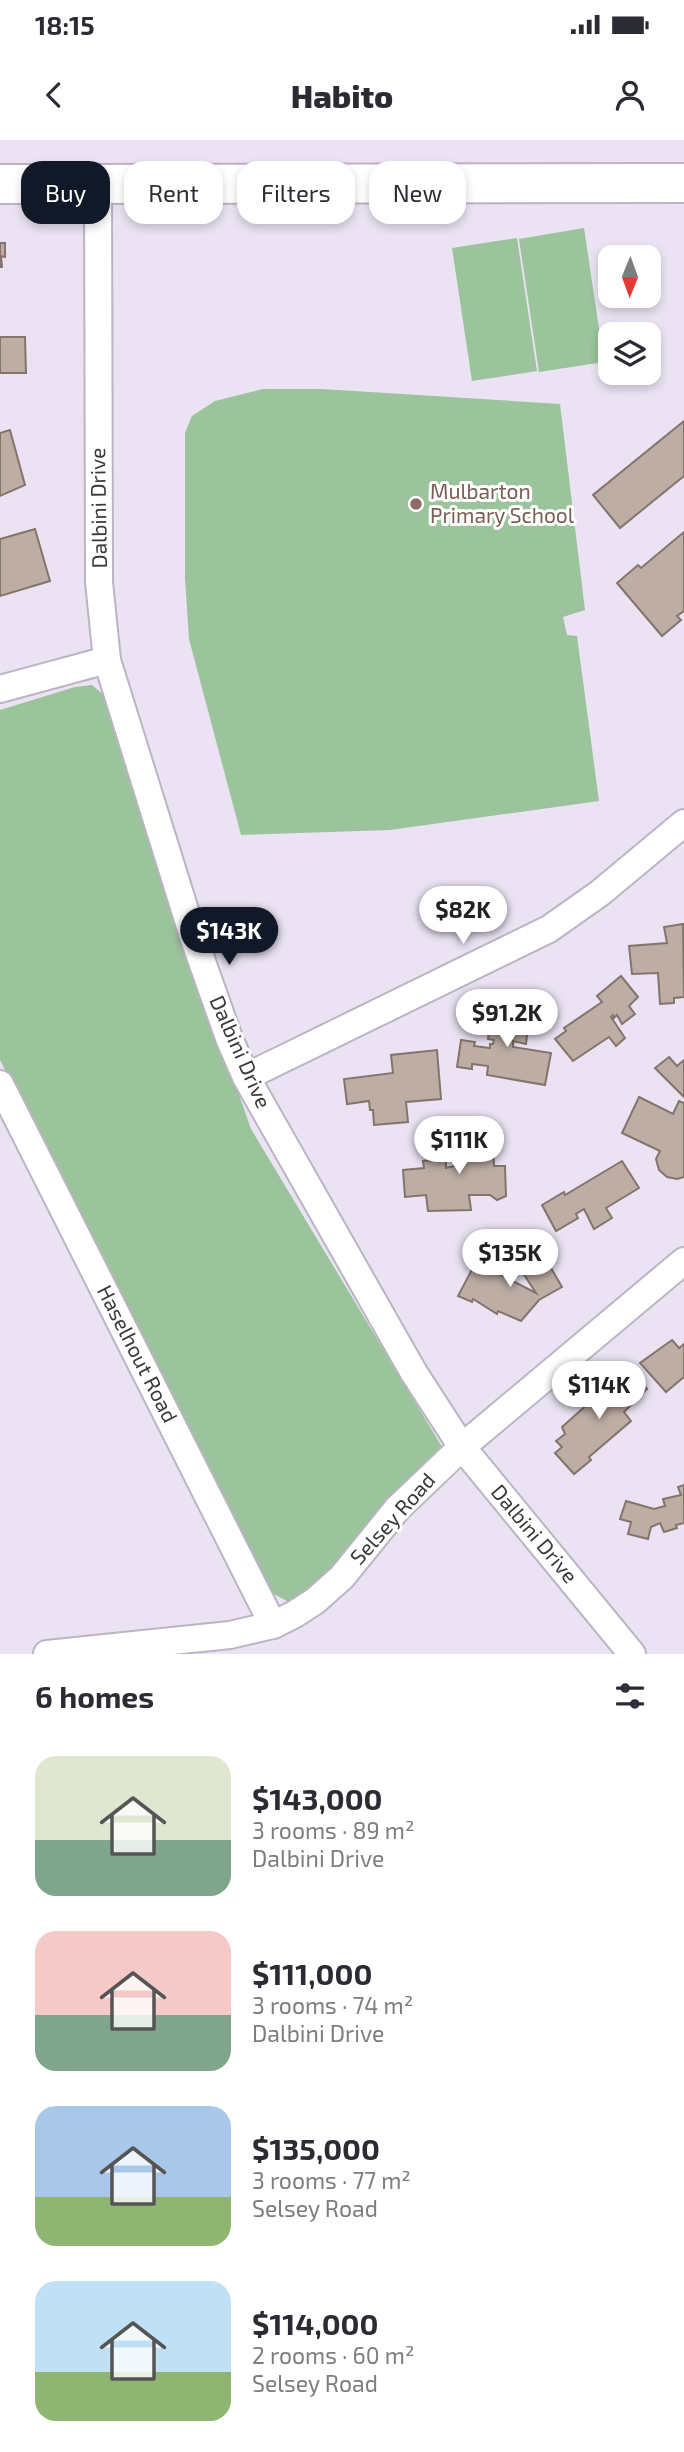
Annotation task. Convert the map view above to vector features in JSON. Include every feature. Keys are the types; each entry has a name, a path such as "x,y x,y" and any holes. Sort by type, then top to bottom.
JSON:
{"street":[{"path":"110,184 684,183"},
{"path":"0,184 21,184"},
{"name":"Dalbini Drive","path":"98,224 99,582 107,660 193,936 229,1038 246,1077 408,1363 462,1447 632,1654"},
{"path":"0,689 107,660"},
{"path":"246,1077 549,929 600,893 684,823"},
{"name":"Haselhout Road","path":"0,1084 273,1625"},
{"name":"Selsey Road","path":"47,1654 230,1635 273,1625 295,1614 327,1591 366,1549 397,1509 462,1447 684,1261"}],"green space":[{"path":"584,228 598,322 598,363 539,372 519,239"},
{"path":"517,238 537,371 472,381 452,248"},
{"path":"263,389 322,389 560,404 585,610 563,617 567,635 577,636 599,801 390,830 241,835 189,639 185,578 185,433 192,416 215,401"},
{"path":"92,685 106,697 123,760 251,1129 442,1447 344,1571 302,1601 287,1601 272,1593 0,1060 0,710 75,687"}],"building":[{"path":"0,243 5,243 5,257 1,256 2,267 0,267"},
{"path":"0,337 25,337 26,373 0,373"},
{"path":"684,421 684,476 620,528 593,495"},
{"path":"10,430 25,485 0,496 0,433"},
{"path":"35,529 50,581 0,596 0,539"},
{"path":"684,532 684,611 677,616 681,620 662,636 617,583 638,565 641,568"},
{"path":"683,924 684,997 674,998 674,1003 660,1004 658,973 632,974 629,946 667,943 664,927"},
{"path":"621,976 638,997 629,1006 635,1014 622,1024 617,1015 611,1017 625,1038 616,1046 609,1037 573,1061 555,1039 566,1031 564,1028 602,1002 597,996"},
{"path":"493,1000 515,1002 512,1016 529,1018 526,1044 513,1041 513,1047 551,1053 545,1085 487,1075 488,1066 472,1064 472,1069 457,1067 461,1040 475,1042 474,1046 490,1048 490,1044 493,1044 494,1040 488,1039"},
{"path":"437,1050 441,1099 406,1102 408,1122 374,1125 369,1101 347,1104 344,1079 393,1073 391,1055"},
{"path":"669,1057 677,1066 684,1060 684,1097 655,1068"},
{"path":"639,1097 673,1114 679,1101 684,1103 684,1177 667,1177 659,1170 656,1159 660,1151 622,1133"},
{"path":"487,1132 488,1143 493,1142 494,1166 505,1166 506,1196 497,1200 490,1195 469,1195 471,1210 428,1211 426,1195 405,1197 403,1170 424,1168 423,1161 446,1159 446,1168 459,1165 456,1134"},
{"path":"622,1161 639,1188 606,1208 612,1218 594,1229 584,1209 576,1214 578,1218 556,1231 542,1205 564,1192 565,1195"},
{"path":"544,1256 562,1287 539,1300 521,1321 498,1311 497,1314 473,1299 472,1302 458,1296 476,1262 536,1293 521,1270"},
{"path":"672,1340 679,1348 684,1344 684,1377 666,1392 640,1363"},
{"path":"629,1367 647,1389 624,1412 631,1421 589,1457 591,1460 574,1474 555,1453 562,1447 556,1441 565,1434 562,1427"},
{"path":"684,1485 684,1523 664,1532 660,1523 651,1527 648,1539 628,1534 631,1522 620,1519 626,1501 654,1509 665,1506 663,1499 681,1495 678,1487"}],"place":[{"name":"Mulbarton Primary School","path":"416,504"}]}
